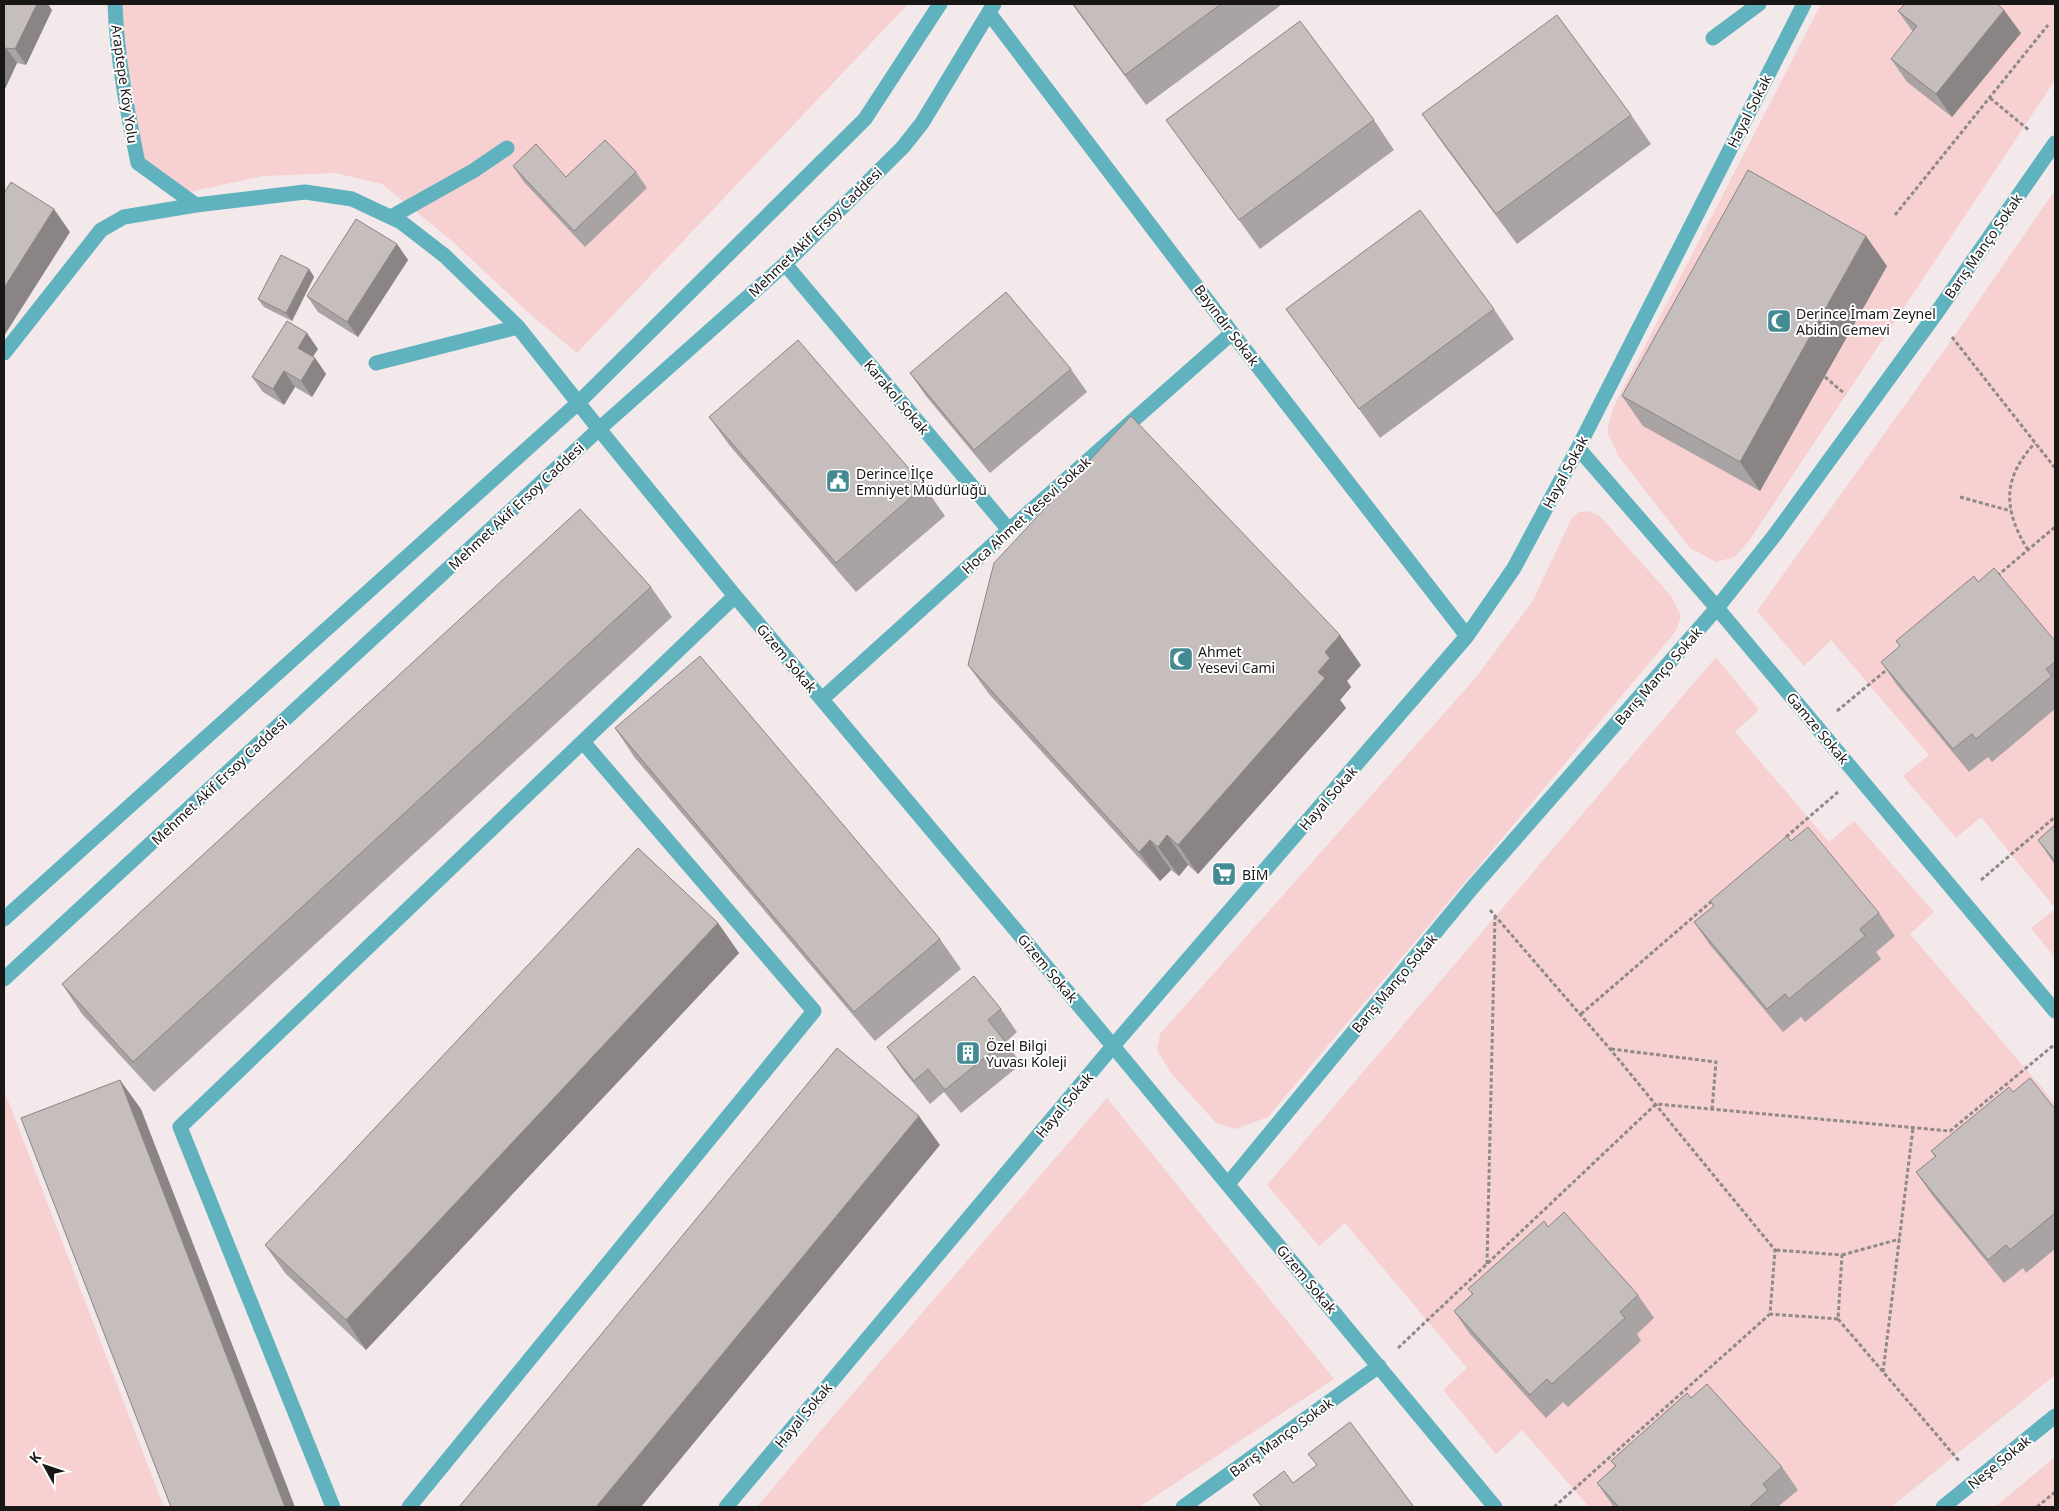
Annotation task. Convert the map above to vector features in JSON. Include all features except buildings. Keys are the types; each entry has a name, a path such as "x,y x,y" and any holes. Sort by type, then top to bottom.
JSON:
{"street":[{"name":"Araptepe Köy Yolu","path":"115,4 116,34 138,163 196,205"},
{"path":"4,919 578,403 865,119 940,4"},
{"path":"1713,38 1759,4"},
{"name":"Hayal Sokak","path":"726,1507 1113,1046 1467,636 1514,568 1578,448 1804,4"},
{"name":"Mehmet Akif Ersoy Caddesi","path":"4,979 599,429 785,264 903,147 922,123 992,8"},
{"name":"Bayındır Sokak","path":"992,8 1232,333 1467,636"},
{"name":"Barış Manço Sokak","path":"1228,1184 1472,888 1717,608 1774,536 1935,315 2053,146"},
{"path":"391,217 473,171 507,148"},
{"name":"Gizem Sokak","path":"4,353 101,230 124,217 196,205 305,192 352,199 402,222 445,256 518,327 736,596 1228,1184 1495,1507"},
{"name":"Karakol Sokak","path":"785,264 1009,530"},
{"path":"376,363 518,327"},
{"name":"Hoca Ahmet Yesevi Sokak","path":"822,699 1009,530 1232,333"},
{"name":"Gamze Sokak","path":"1578,448 1717,608 2055,1010"},
{"path":"333,1507 180,1127 736,596"},
{"path":"409,1507 814,1010 583,742"},
{"name":"Barış Manço Sokak","path":"1185,1506 1379,1366"},
{"name":"Neşe Sokak","path":"1943,1507 2055,1416"}],"path":[{"path":"1895,215 2048,25"},
{"path":"1990,98 2053,146"},
{"path":"1935,315 2055,468"},
{"path":"2028,550 2013,520 2010,493 2012,474 2022,457 2035,443"},
{"path":"1960,497 2011,511"},
{"path":"1990,582 2055,527"},
{"path":"1818,728 1892,665"},
{"path":"1786,838 1858,775"},
{"path":"1960,898 2055,817"},
{"path":"1472,888 1610,1048 1774,1250 1770,1314 1554,1507"},
{"path":"1581,1014 1717,897"},
{"path":"1487,1264 1495,916"},
{"path":"1379,1366 1656,1104 1950,1131 2055,1044"},
{"path":"1610,1048 1716,1062 1712,1109"},
{"path":"1883,1372 1913,1128"},
{"path":"1774,1250 1842,1255 1900,1239"},
{"path":"1842,1255 1838,1318 1976,1480"},
{"path":"1770,1314 1838,1318"},
{"path":"2037,1507 2055,1492"}],"shaded area":[{"path":"115,4 908,4 577,353 531,315 452,241 382,184 335,173 263,176 185,193 138,163"},
{"path":"1821,4 2055,4 2055,80 1749,541 1735,557 1716,562 1690,548 1619,457 1607,432 1613,408"},
{"path":"2055,190 2055,908 1981,817 1956,838 1903,776 1929,755 1831,640 1804,666 1757,611 1953,338"},
{"path":"1588,511 1600,516 1671,596 1681,616 1676,631 1268,1117 1236,1129 1216,1123 1171,1073 1157,1050 1160,1034 1477,676 1532,602 1572,518 1579,512"},
{"path":"1716,657 1759,710 1735,732 1829,842 1854,821 1934,912 1910,934 2055,1103 2055,1375 1891,1507 1589,1507 1522,1430 1496,1454 1443,1390 1467,1368 1345,1223 1319,1246 1267,1185"},
{"path":"2055,909 2055,958 2031,928"},
{"path":"4,1090 164,1507 4,1507"},
{"path":"1107,1098 1334,1379 1139,1507 757,1507 818,1434"},
{"path":"2055,1457 2055,1507 1995,1507"}],"place":[{"name":"Derince İmam Zeynel Abidin Cemevi","path":"1779,321"},
{"name":"Derince İlçe Emniyet Müdürlüğü","path":"838,481"},
{"name":"Ahmet Yesevi Cami","path":"1181,659"},
{"name":"BİM","path":"1224,874"},
{"name":"Özel Bilgi Yuvası Koleji","path":"968,1053"}]}
